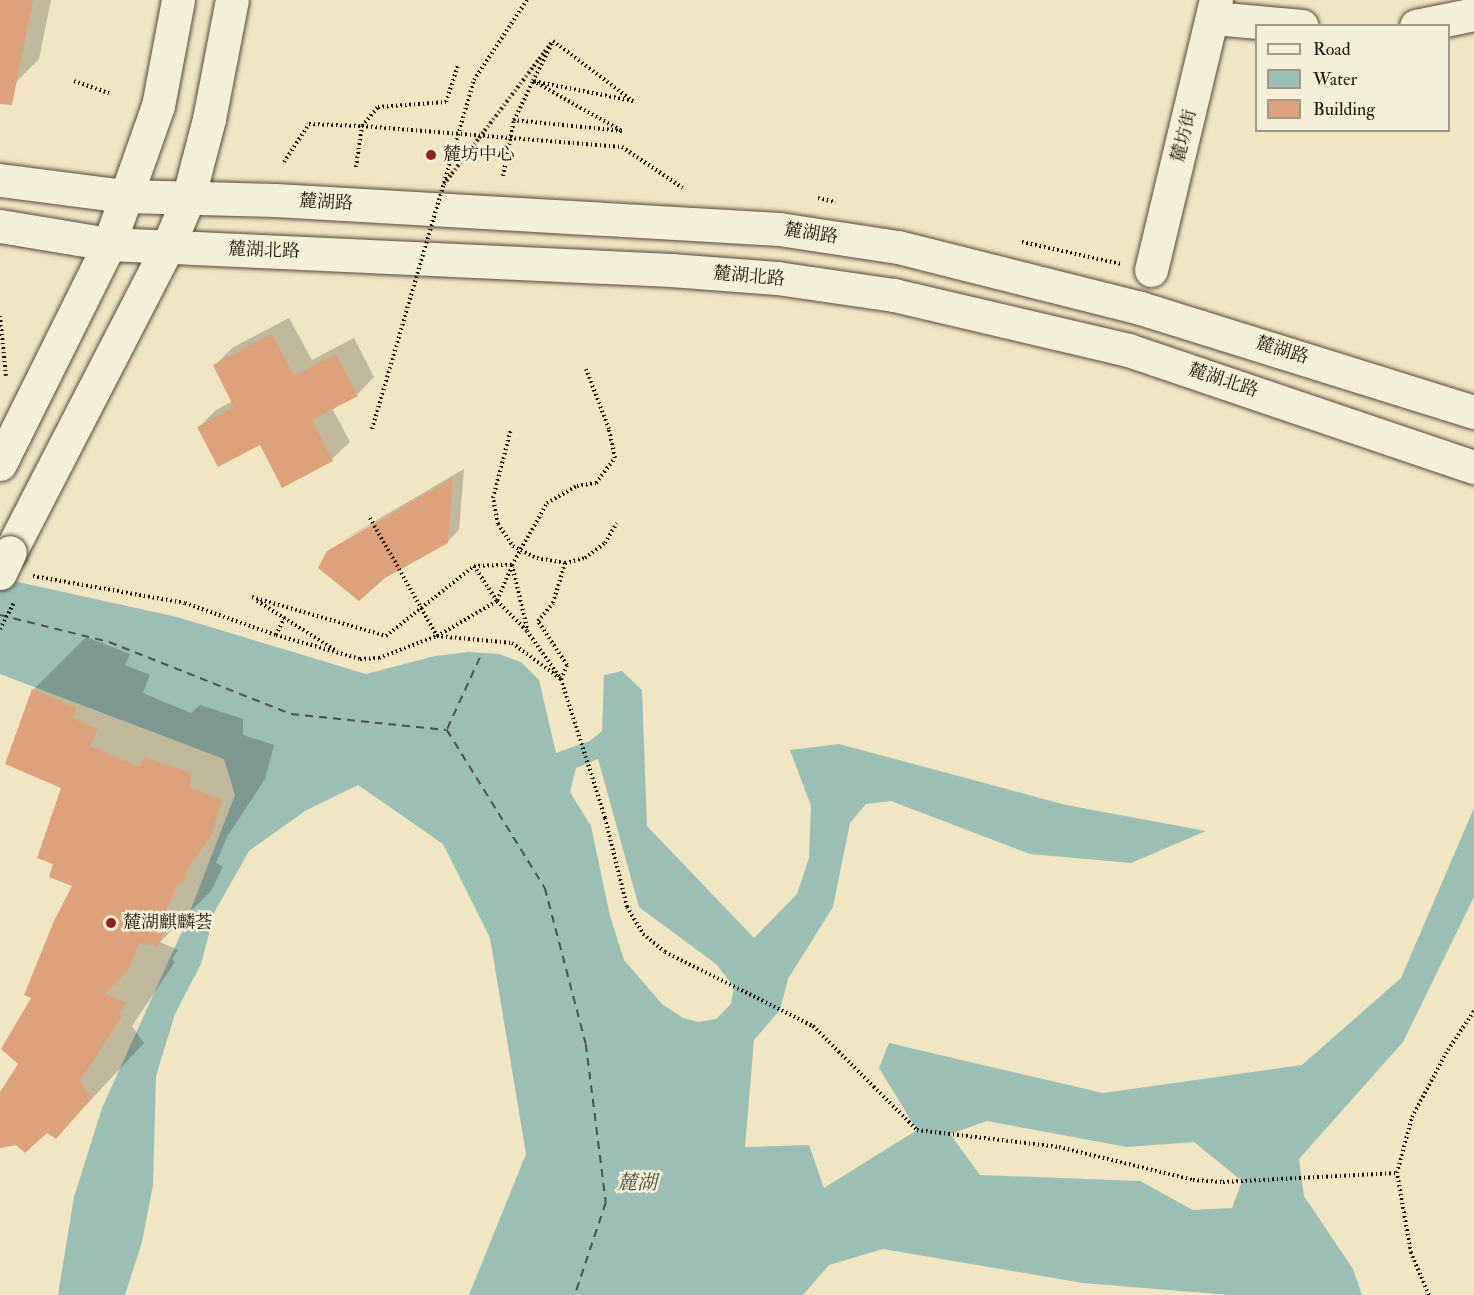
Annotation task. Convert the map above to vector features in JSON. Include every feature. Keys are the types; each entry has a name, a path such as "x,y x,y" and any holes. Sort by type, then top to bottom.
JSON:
{"street":[{"path":"0,464 109,244 158,106 178,0"},
{"path":"13,566 167,248 188,199 209,119 232,0"},
{"path":"1214,9 1292,24"},
{"name":"麓坊街","path":"1150,270 1214,9"},
{"path":"1426,24 1474,14"},
{"name":"麓湖路","path":"0,180 125,196 275,200 779,229 898,248 1096,297 1177,319 1474,412"},
{"name":"麓湖北路","path":"0,226 109,244 567,264 777,278 894,295 1085,340 1165,363 1474,467"},
{"path":"1085,340 1096,297"},
{"path":"1165,363 1177,319"}],"path":[{"path":"372,429 474,80 527,0"},
{"path":"442,188 553,41"},
{"path":"503,176 514,120 553,41"},
{"path":"533,81 633,101 553,41"},
{"path":"356,167 362,126 378,106 446,102 458,66"},
{"path":"74,81 109,93"},
{"path":"514,120 622,131 533,81"},
{"path":"284,162 309,124 362,126 622,147 682,188"},
{"path":"0,316 6,380"},
{"path":"13,566 185,603 276,636 340,654 379,658 437,636 497,601 512,565 547,503 577,486 596,483 615,458 609,429 586,369"},
{"path":"511,429 493,498 498,524 513,546 537,558 565,563 592,553 604,543 617,523"},
{"path":"370,518 437,636"},
{"path":"561,679 567,665 538,621 552,603 565,563"},
{"path":"340,654 252,597 386,636 474,566 512,565"},
{"path":"512,565 527,631"},
{"path":"474,566 497,601 527,631 561,679 605,818 627,907 643,934 665,951 813,1026 917,1130 1059,1147 1193,1180 1223,1182 1397,1173"},
{"path":"276,636 284,618"},
{"path":"437,636 512,643 561,679"},
{"path":"1429,1295 1411,1253 1397,1173 1412,1117 1448,1050 1474,1011"}],"water":[{"name":"麓湖","path":"0,578 177,617 366,674 435,656 469,652 499,654 521,662 539,680 556,753 590,741 602,731 604,675 622,671 642,690 647,826 754,938 797,894 809,858 811,806 790,750 839,744 1066,805 1206,831 1131,863 1030,854 891,801 866,804 850,823 833,907 788,979 780,1010 754,1040 745,1147 809,1145 824,1188 917,1130 879,1068 889,1043 1103,1093 1302,1065 1401,978 1474,808 1474,897 1403,1042 1299,1159 1304,1196 1353,1269 1362,1295 1230,1295 1083,1283 883,1249 829,1265 803,1295 469,1295 526,1154 490,938 443,844 358,785 305,811 249,851 215,911 201,964 175,1014 156,1076 153,1185 142,1242 125,1295 58,1295 74,1197 102,1108 184,927 235,795 224,759 0,674","holes":["598,759 639,907 716,964 734,987 731,1004 716,1019 698,1022 683,1018 662,1004 624,960 610,916 591,826 570,792 576,768","987,1121 1127,1147 1194,1142 1242,1181 1232,1208 1193,1210 1140,1181 980,1175 950,1134"]}],"building":[{"path":"0,0 33,0 12,105 0,104"},
{"path":"272,334 294,376 336,354 358,396 312,420 333,461 282,488 260,445 218,467 197,427 234,407 213,365"},
{"path":"453,478 448,543 385,578 359,601 318,568 327,551"},
{"name":"麓湖麒麟荟","path":"32,689 77,708 72,718 98,729 90,746 139,767 145,757 191,773 190,788 222,799 212,834 187,870 184,882 177,885 164,917 170,919 158,946 139,943 129,969 105,994 126,1003 119,1013 122,1016 80,1081 92,1098 56,1139 47,1133 25,1153 16,1145 0,1148 0,1092 18,1064 1,1049 31,998 24,995 54,921 72,886 49,877 53,864 37,858 61,788 5,764"}],"ferry route":[{"path":"0,615 109,642 291,714 446,730"},
{"path":"480,658 447,730 545,888 586,1044 606,1203 575,1295"}],"place":[{"name":"麓坊中心","path":"431,155"},
{"name":"麓湖麒麟荟","path":"111,923"}]}
